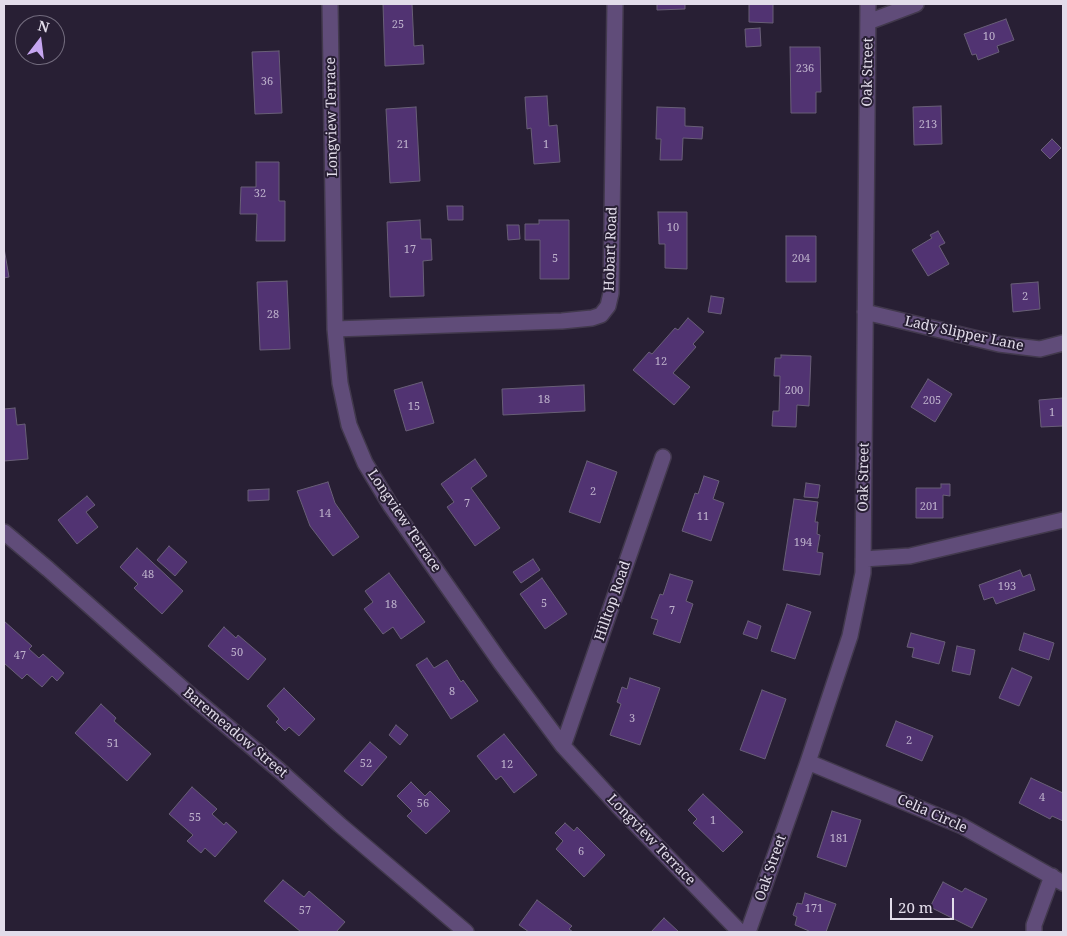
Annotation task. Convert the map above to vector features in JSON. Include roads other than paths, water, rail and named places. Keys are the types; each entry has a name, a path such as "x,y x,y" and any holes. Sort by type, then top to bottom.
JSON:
{"street":[{"name":"Longview Terrace","path":"330,4 335,329 340,383 349,425 365,462 391,506 501,663 563,746 618,806 740,932"},
{"name":"Hobart Road","path":"335,329 562,321 592,318 601,315 608,306 611,293 615,4"},
{"name":"Oak Street","path":"748,932 850,636 863,574 868,4"},
{"path":"868,22 916,4"},
{"name":"Lady Slipper Lane","path":"865,312 999,344 1040,349 1063,343"},
{"name":"Hilltop Road","path":"563,746 663,457"},
{"path":"863,558 910,556 1063,520"},
{"name":"Baremeadow Street","path":"4,532 340,825 466,932"},
{"name":"Celia Circle","path":"808,762 962,826 1057,879 1034,925 1034,932"}]}
